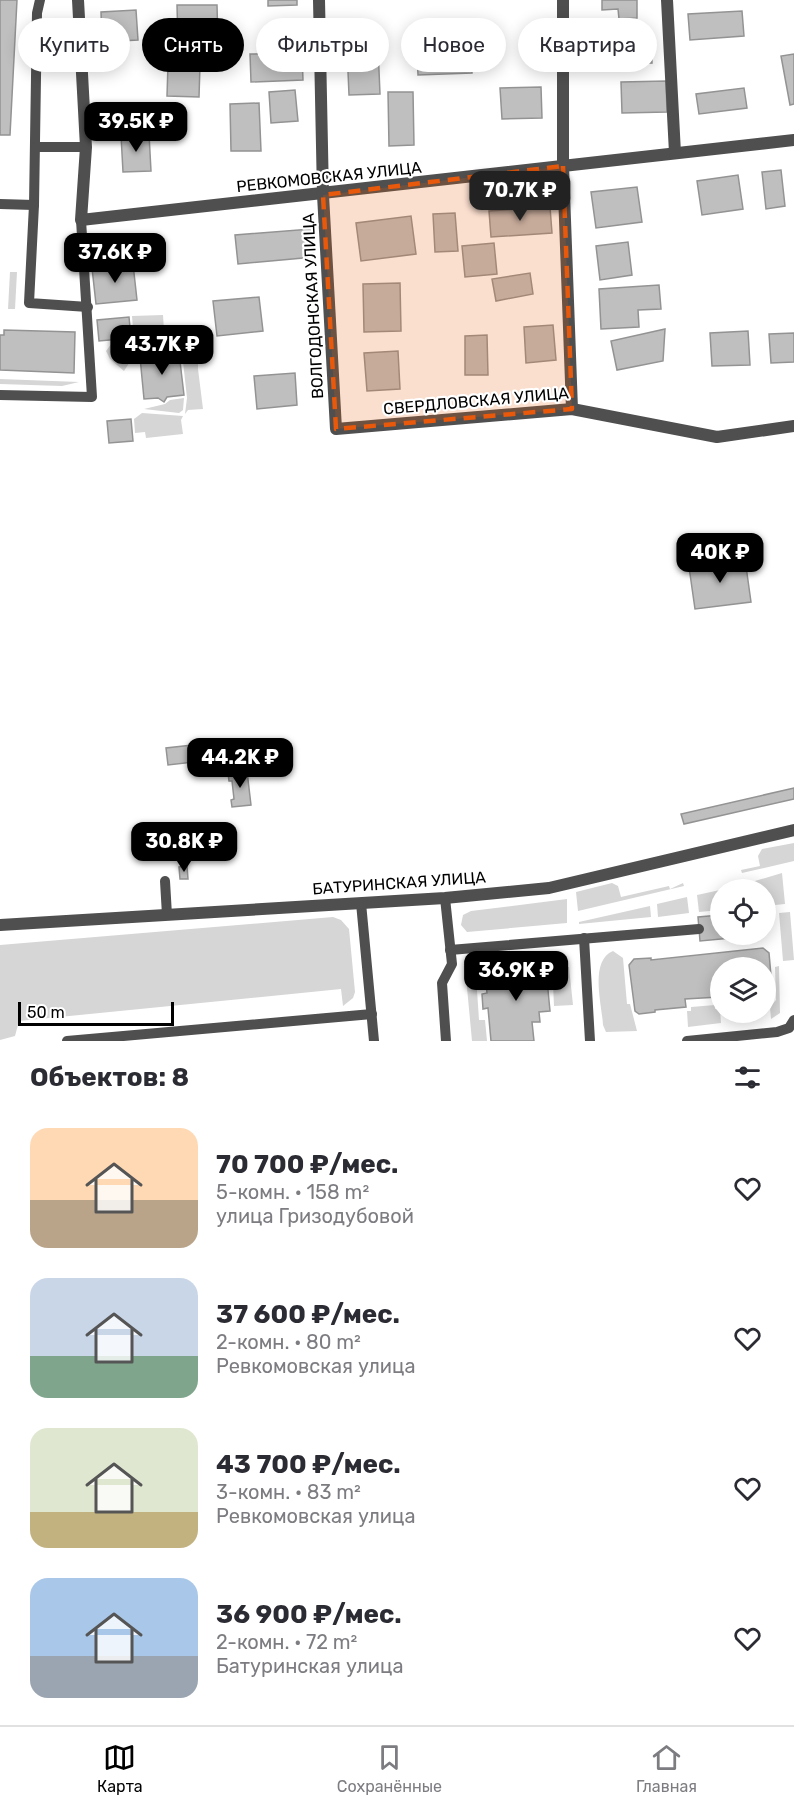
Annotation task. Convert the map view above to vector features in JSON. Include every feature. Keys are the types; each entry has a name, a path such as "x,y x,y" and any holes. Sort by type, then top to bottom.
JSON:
{"street":[{"path":"78,0 86,147 81,220"},
{"name":"ВОЛГОДОНСКАЯ УЛИЦА","path":"319,0 323,195 336,429"},
{"path":"563,0 562,166 572,409"},
{"path":"667,0 675,153"},
{"name":"РЕВКОМОВСКАЯ УЛИЦА","path":"81,220 323,195 794,140"},
{"name":"СВЕРДЛОВСКАЯ УЛИЦА","path":"336,429 572,409 717,437 794,426"},
{"name":"БАТУРИНСКАЯ УЛИЦА","path":"0,925 445,898 549,888 794,830"}],"lane":[{"path":"40,0 37,13 36,147 28,303 88,307"},
{"path":"36,147 86,147"},
{"path":"0,204 34,205"},
{"path":"0,395 92,397 81,220"},
{"path":"165,881 167,915"},
{"path":"445,898 452,964 442,983 446,1041"},
{"path":"361,903 374,1041"},
{"path":"450,950 699,929"},
{"path":"584,938 590,1041"},
{"path":"68,1041 372,1014"},
{"path":"687,1041 777,1032 789,1028 794,1020"}],"highlighted area":[{"path":"563,166 572,409 336,429 323,195"}],"shaded area":[{"path":"10,272 17,272 15,309 8,309"},
{"path":"163,315 164,330 171,335 176,335 177,344 170,345 133,329 132,316"},
{"path":"198,333 198,369 203,409 188,410 185,414 187,398 180,334"},
{"path":"131,341 131,360 124,371 110,359 106,351 112,343"},
{"path":"0,379 79,382 62,386 0,384"},
{"path":"184,398 183,410 179,413 144,409 165,404 170,400"},
{"path":"142,413 183,416 181,420 183,434 146,438 145,432 135,433 134,419"},
{"path":"794,843 794,861 742,873 741,870 760,866 758,856 762,849"},
{"path":"782,873 785,904 776,905 776,879 762,879"},
{"path":"612,883 618,886 621,897 669,886 670,889 683,883 684,886 578,911 576,892"},
{"path":"710,892 710,911 699,912 697,895"},
{"path":"687,897 689,913 658,917 657,904"},
{"path":"567,899 567,923 467,932 461,925 463,915 471,911"},
{"path":"650,906 651,917 579,924 579,922"},
{"path":"790,912 794,960 783,961 779,913"},
{"path":"333,917 341,920 349,929 355,992 353,998 343,1006 341,989 19,1021 15,1036 0,1040 0,945"},
{"path":"613,951 623,958 627,1004 630,1004 637,1031 606,1032 603,1025 599,974 601,964"},
{"path":"497,960 497,969 480,970 482,989 477,990 479,1020 485,1020 487,1041 472,1041 466,977 479,964"},
{"path":"779,966 780,1013 776,1016 776,1000 776,967"},
{"path":"569,967 573,1005 554,1006 553,984 557,983 556,968"},
{"path":"710,1005 710,1023 721,1023 688,1027 687,1011 691,1011 691,1007"}],"building":[{"path":"0,0 17,0 10,135 0,135"},
{"path":"268,0 297,0 297,5 268,6"},
{"path":"602,0 637,0 637,18 619,18 618,9 602,10"},
{"path":"177,5 217,5 217,18 177,18"},
{"path":"136,10 138,40 130,40 130,18 101,18 101,12"},
{"path":"742,11 744,36 690,40 688,14"},
{"path":"250,54 256,54 256,72 303,72 303,80 251,82"},
{"path":"794,54 794,104 790,105 781,56"},
{"path":"168,72 200,72 199,97 167,96"},
{"path":"348,72 379,72 380,94 349,95"},
{"path":"418,72 472,72 472,73 418,75"},
{"path":"666,81 667,112 622,113 621,82"},
{"path":"541,87 542,118 502,119 500,88"},
{"path":"744,88 747,108 699,114 696,94"},
{"path":"295,90 298,121 271,123 269,92"},
{"path":"388,92 413,92 414,145 389,146"},
{"path":"259,103 261,151 231,151 230,104"},
{"path":"149,134 151,171 123,172 121,135"},
{"path":"781,170 785,206 766,209 762,172"},
{"path":"738,175 743,209 702,215 697,181"},
{"path":"637,187 642,222 596,228 591,192"},
{"path":"550,207 552,233 491,237 489,211"},
{"path":"455,213 458,251 435,252 433,214"},
{"path":"411,216 416,254 361,261 356,223"},
{"path":"311,229 314,257 238,264 235,235"},
{"path":"628,242 632,275 600,280 596,246"},
{"path":"494,243 497,274 465,277 462,246"},
{"path":"133,264 137,300 96,304 92,268"},
{"path":"530,273 533,294 496,301 492,279"},
{"path":"400,283 401,331 364,332 363,284"},
{"path":"659,285 661,309 638,310 639,327 601,329 599,289"},
{"path":"259,297 263,331 217,336 213,301"},
{"path":"129,317 131,338 99,341 97,320"},
{"path":"553,325 556,360 526,363 524,327"},
{"path":"665,329 663,361 617,370 611,341"},
{"path":"4,330 75,332 74,373 0,370 0,335 4,335"},
{"path":"748,331 750,365 712,366 710,333"},
{"path":"794,333 794,362 771,363 769,334"},
{"path":"487,335 488,375 465,375 465,336"},
{"path":"158,350 163,355 179,353 184,395 167,397 164,402 158,398 144,399 140,357 153,356"},
{"path":"398,351 400,389 367,391 364,353"},
{"path":"295,373 297,405 257,409 254,376"},
{"path":"131,419 133,441 109,443 107,421"},
{"path":"745,559 751,602 695,609 689,567"},
{"path":"210,743 211,760 168,765 166,748"},
{"path":"238,743 239,754 229,755 228,744"},
{"path":"247,771 251,805 232,807 231,800 234,799 232,781 229,781 228,773"},
{"path":"794,788 794,799 684,824 681,814"},
{"path":"187,866 188,879 180,879 179,867"},
{"path":"710,916 710,940 700,941 698,917"},
{"path":"763,948 769,953 769,957 710,957 710,998 685,999 686,1007 639,1014 635,1011 629,965 634,959 651,958 651,960"},
{"path":"527,962 528,971 546,969 550,1011 539,1012 540,1022 532,1022 534,1041 491,1041 488,1008 483,1009 482,994 487,993 485,975 504,973 503,964"}]}
